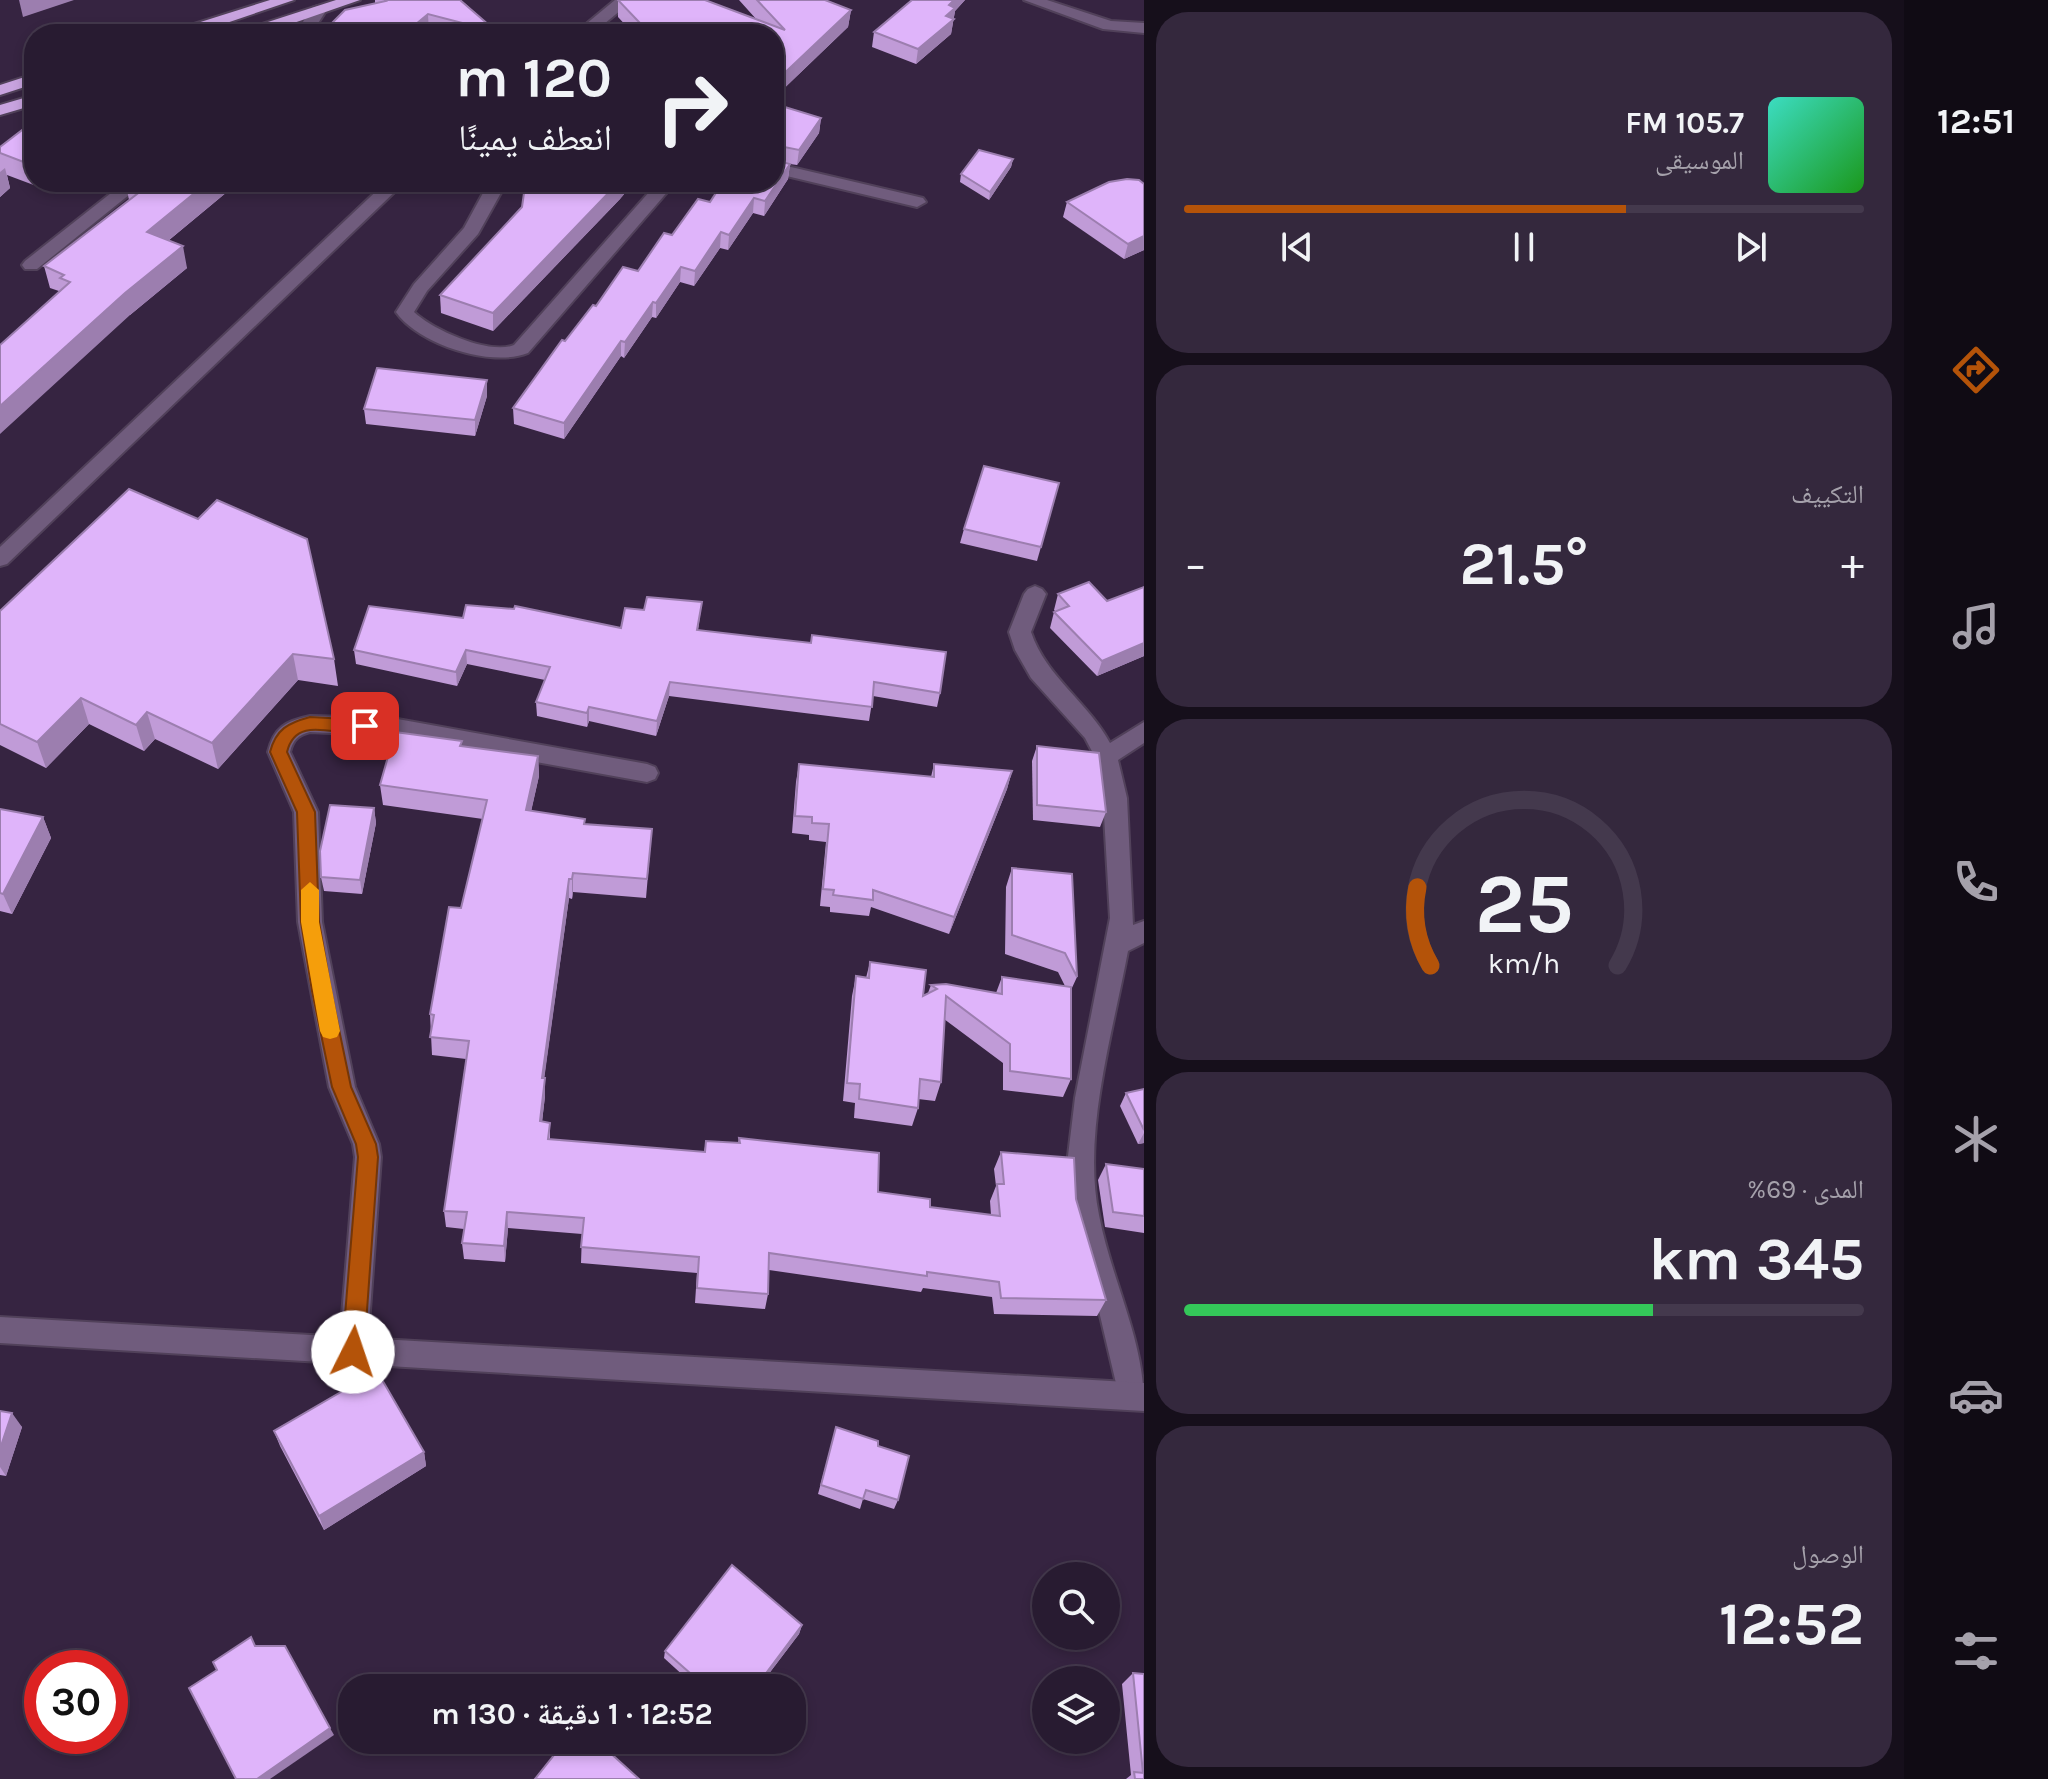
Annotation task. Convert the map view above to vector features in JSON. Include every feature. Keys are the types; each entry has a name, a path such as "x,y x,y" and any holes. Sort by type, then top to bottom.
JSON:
{"highway":[{"path":"210,24 286,0"},
{"path":"277,24 352,0"},
{"path":"0,90 24,82"},
{"path":"0,110 24,103"}],"street":[{"path":"595,24 625,0"},
{"path":"1032,0 1109,26 1144,28"},
{"path":"310,24 318,11"},
{"path":"784,170 917,202"},
{"path":"31,265 123,192"},
{"path":"0,559 385,192"},
{"path":"493,192 472,230 420,288 405,312 411,321 430,331 500,354 521,349 658,192"},
{"path":"0,1330 1138,1397 1085,1215 1081,1156 1088,1098 1122,918 1115,798 1106,757 1093,732 1039,672 1026,650 1020,632 1035,594"},
{"path":"353,1352 368,1157 366,1144 342,1087 310,922 306,812 279,752 282,740 293,728 310,724 392,727 647,773"},
{"path":"1106,757 1144,731"},
{"path":"1117,945 1144,931"}],"building":[{"path":"460,0 488,24 466,24 428,14 416,24 331,24 345,10 386,1"},
{"path":"618,0 705,0 769,24 637,24 639,22"},
{"path":"757,0 825,0 851,10 784,74 784,24 779,24"},
{"path":"912,0 954,0 949,5 955,8 946,16 954,19 918,49 874,32"},
{"path":"784,107 821,118 799,150 784,147"},
{"path":"24,129 24,162 0,153 0,147"},
{"path":"979,150 1013,159 990,192 961,174"},
{"path":"1139,180 1144,184 1144,236 1128,244 1067,202 1109,182"},
{"path":"132,192 196,192 147,232 183,246 125,293 0,406 0,345 70,282 60,278 64,275 44,266 137,194"},
{"path":"609,192 493,313 440,295 522,207 524,193"},
{"path":"716,192 771,192 765,201 754,198 729,235 721,232 695,271 681,267 625,342 621,341 564,423 513,408 562,340 565,341 593,305 596,306 623,267 638,271 664,233 672,235 698,199 710,202"},
{"path":"377,368 487,380 475,420 364,409"},
{"path":"984,466 1059,483 1041,547 964,529"},
{"path":"129,489 198,519 217,500 307,539 334,659 293,654 212,743 147,712 136,725 81,698 37,742 0,724 0,611"},
{"path":"1089,582 1107,601 1144,587 1144,643 1102,661 1054,612 1069,606 1058,594"},
{"path":"647,597 702,602 697,630 811,643 812,635 946,652 940,693 874,682 872,707 670,682 657,721 589,707 587,713 536,702 550,667 466,650 456,672 354,650 369,606 463,618 466,605 514,609 515,606 621,628 625,608 644,610"},
{"path":"395,732 462,741 460,746 538,756 526,810 585,819 584,824 652,829 647,879 573,873 572,879 569,879 542,1078 545,1078 540,1121 550,1123 548,1139 705,1152 706,1141 740,1143 739,1138 879,1153 878,1192 930,1199 930,1207 1000,1216 997,1184 1004,1184 1001,1152 1074,1158 1076,1199 1106,1300 1001,1298 999,1282 927,1272 927,1276 769,1253 768,1294 697,1288 699,1257 581,1247 584,1218 507,1212 504,1246 462,1243 467,1212 444,1211 469,1041 430,1037 434,1015 430,1014 449,907 461,908 487,800 380,785"},
{"path":"1037,746 1099,753 1106,812 1037,805"},
{"path":"799,764 934,777 934,764 1012,771 954,917 873,890 873,900 833,895 834,890 823,889 829,824 812,823 812,817 795,816"},
{"path":"330,805 374,808 360,880 321,877 320,851"},
{"path":"0,809 43,817 3,894 0,893"},
{"path":"1012,868 1072,874 1077,977 1065,953 1012,935"},
{"path":"870,962 926,970 923,996 937,989 931,985 946,984 1002,994 1002,977 1071,987 1071,1079 1010,1071 1010,1044 946,996 941,1082 920,1079 918,1108 859,1099 860,1084 847,1083 856,976 869,978"},
{"path":"1144,1089 1144,1130 1126,1093"},
{"path":"1106,1164 1144,1169 1144,1216 1113,1212"},
{"path":"377,1371 424,1452 319,1516 274,1431"},
{"path":"0,1411 12,1413 0,1449"},
{"path":"836,1427 878,1441 878,1446 909,1456 898,1500 866,1490 863,1499 821,1485"},
{"path":"732,1565 802,1625 765,1674 691,1674 665,1651"},
{"path":"251,1637 255,1646 285,1646 330,1728 257,1779 236,1779 189,1688 217,1670 213,1662"},
{"path":"1133,1673 1144,1674 1144,1779 1135,1779 1134,1772 1143,1773"},
{"path":"555,1754 611,1754 639,1779 535,1779"}],"slow traffic":[{"path":"310,890 310,922 330,1031"}],"route":[{"path":"353,1352 368,1157 366,1144 347,1106 322,991 310,922 306,812 279,752 282,740 293,728 310,724 365,726"}]}
